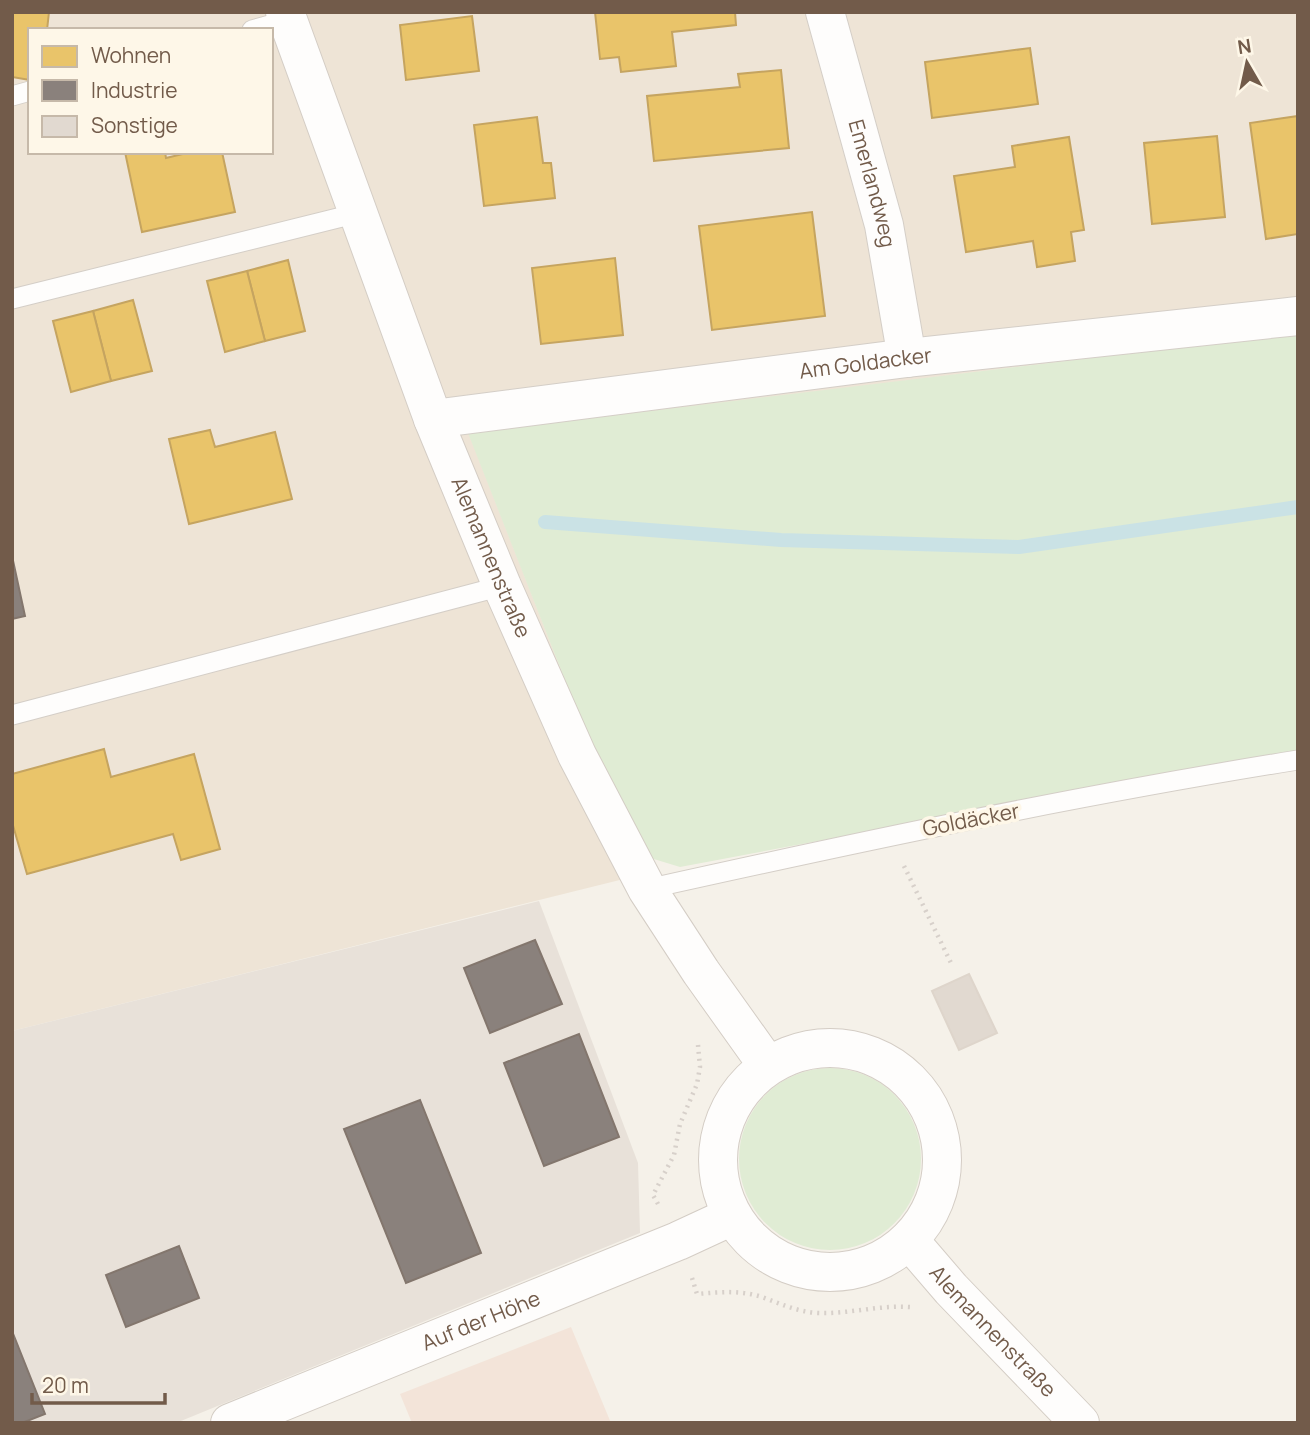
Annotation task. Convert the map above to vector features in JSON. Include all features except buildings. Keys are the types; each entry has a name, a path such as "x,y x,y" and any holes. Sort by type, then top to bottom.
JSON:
{"street":[{"name":"Emerlandweg","path":"825,12 884,225 907,358"},
{"name":"Alemannenstraße","path":"275,21 358,213 433,419 502,586 577,755 647,889 701,972 768,1066"},
{"name":"Am Goldacker","path":"433,419 907,358 1298,316"},
{"path":"812,1049 847,1050 880,1060 900,1073 917,1089 938,1132 942,1154 940,1178 934,1200 923,1221 909,1240 889,1255 865,1266 840,1271 815,1271 790,1264 767,1253 748,1236 732,1216 722,1194 718,1146 724,1122 734,1100 768,1066 789,1055 812,1049"},
{"name":"Auf der Höhe","path":"230,1423 678,1241 732,1216"},
{"name":"Alemannenstraße","path":"909,1240 951,1289 1080,1423"}],"lane":[{"path":"12,299 358,213"},
{"path":"12,715 502,586"},
{"name":"Goldäcker","path":"647,889 890,835 1298,760"}],"path":[{"path":"890,835 951,963"},
{"path":"653,1195 674,1155 680,1124 697,1084 701,1067 698,1009 701,972"},
{"path":"698,1294 730,1291 760,1297 787,1308 817,1313 909,1306 919,1312"}],"shaded area":[{"path":"12,12 1298,12 1298,333 469,434 585,731 652,872 12,1031"},
{"path":"539,901 638,1163 640,1233 176,1423 12,1423 12,1031"},
{"path":"571,1327 611,1423 412,1423 400,1394"}],"green space":[{"path":"1298,333 1298,751 680,867 644,856 585,731 468,433"},
{"path":"830,1068 848,1069 865,1075 895,1094 914,1124 920,1141 920,1177 914,1194 895,1224 865,1243 848,1249 830,1250 812,1249 795,1243 765,1224 746,1194 740,1177 739,1159 740,1141 746,1124 765,1094 795,1075 812,1069"}],"waterway":[{"path":"545,522 781,540 1019,547 1298,507"}]}
